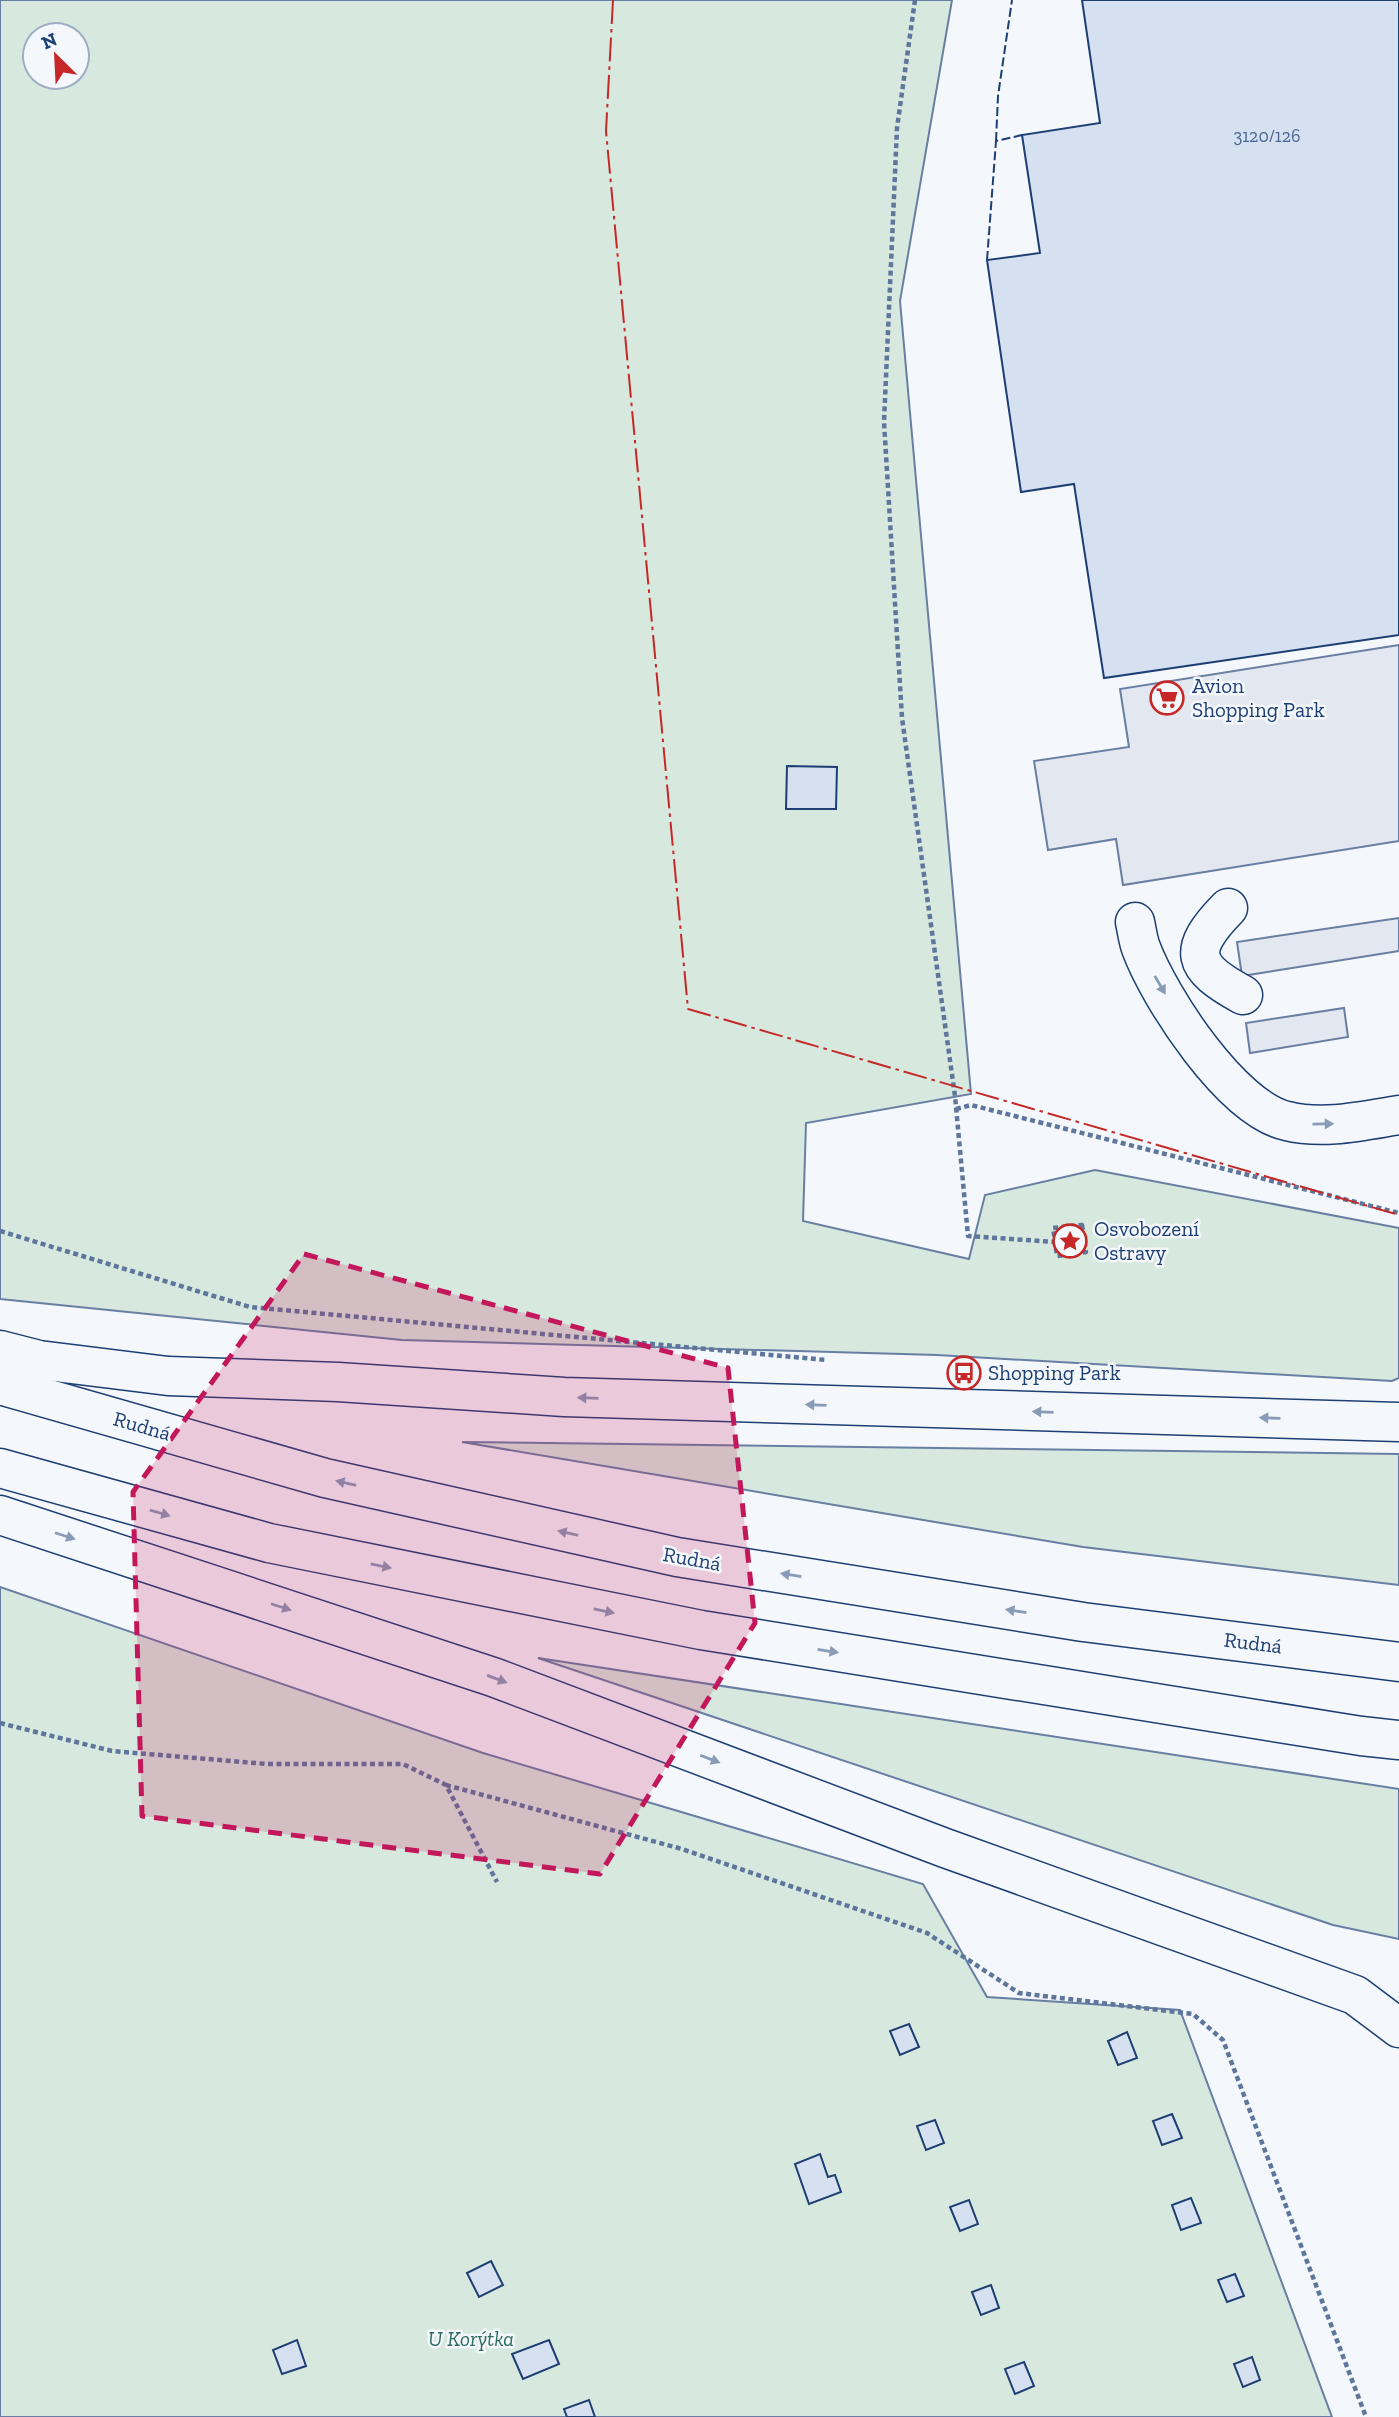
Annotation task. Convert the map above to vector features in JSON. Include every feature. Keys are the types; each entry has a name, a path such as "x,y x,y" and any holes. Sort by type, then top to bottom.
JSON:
{"main road":[{"path":"1228,908 1208,929 1200,954 1205,967 1217,981 1243,995"},
{"path":"1135,922 1145,957 1188,1031 1216,1071 1239,1094 1261,1110 1285,1121 1323,1126 1399,1115"},
{"path":"0,1350 39,1360 168,1376 338,1382 564,1397 1399,1422"},
{"name":"Rudná","path":"0,1385 325,1478 664,1554 1083,1622 1399,1662"},
{"path":"1339,1420 1399,1409"},
{"path":"0,1468 268,1543 701,1630 1347,1734 1399,1740"},
{"path":"0,1515 493,1677 958,1852 1355,1995 1399,2028"},
{"path":"1083,1622 1399,1634"}],"path":[{"path":"915,0 897,128 884,422 902,719 956,1109 968,1236 1055,1242"},
{"path":"956,1109 971,1105 1399,1213"},
{"path":"1082,1225 1086,1252 1057,1256 1055,1242 1053,1228 1082,1225"},
{"path":"0,1231 250,1307 827,1360"},
{"path":"0,1723 112,1751 267,1764 403,1764 446,1786 682,1849 927,1933 1019,1993 1193,2014 1223,2040 1366,2417"},
{"path":"446,1786 497,1882"}],"highlighted area":[{"path":"304,1254 728,1368 755,1623 600,1874 142,1816 133,1492"}],"green space":[{"path":"0,0 952,0 900,301 971,1094 806,1123 803,1221 969,1259 985,1195 1095,1170 1399,1228 1399,1378 1392,1381 937,1355 402,1340 0,1299"},
{"path":"462,1442 1399,1454 1399,1585 1083,1547"},
{"name":"U Korýtka","path":"0,1587 483,1753 923,1884 987,1997 1180,2010 1332,2417 0,2417"},
{"path":"538,1658 1399,1789 1399,1939 1333,1925"}],"shaded area":[{"path":"1399,645 1399,841 1123,885 1116,839 1048,850 1034,761 1129,747 1120,689"},
{"path":"1399,918 1399,951 1242,976 1237,942"},
{"path":"1344,1008 1348,1037 1250,1053 1246,1023"}],"building":[{"path":"1082,0 1399,0 1399,635 1104,678 1074,484 1021,492 987,260 1040,253 1022,135 1100,123"},
{"path":"787,766 837,767 836,809 786,809"},
{"path":"909,2024 919,2047 900,2055 890,2031"},
{"path":"1127,2032 1137,2058 1118,2065 1108,2041"},
{"path":"1172,2114 1182,2138 1162,2145 1153,2121"},
{"path":"935,2120 944,2143 926,2150 917,2126"},
{"path":"820,2154 828,2177 835,2175 841,2192 809,2204 795,2164"},
{"path":"1191,2198 1201,2223 1181,2230 1172,2205"},
{"path":"969,2200 978,2224 960,2231 950,2207"},
{"path":"491,2261 503,2285 479,2297 467,2273"},
{"path":"1235,2274 1244,2296 1227,2302 1218,2280"},
{"path":"991,2285 999,2308 981,2315 972,2292"},
{"path":"297,2340 306,2366 282,2374 273,2350"},
{"path":"549,2340 559,2364 523,2379 512,2354"},
{"path":"1252,2357 1260,2380 1243,2387 1234,2364"},
{"path":"1024,2362 1034,2386 1015,2394 1005,2369"},
{"path":"589,2400 595,2417 567,2417 564,2409"}],"fence":[{"path":"996,141 998,96 1012,0"},
{"path":"987,260 996,141 1022,135"}],"power":[{"path":"613,0 606,131 688,1009 1399,1215"}],"place":[{"name":"Avion Shopping Park","path":"1167,698"},
{"name":"Osvobození Ostravy","path":"1070,1241"},
{"name":"Shopping Park","path":"964,1373"}]}
